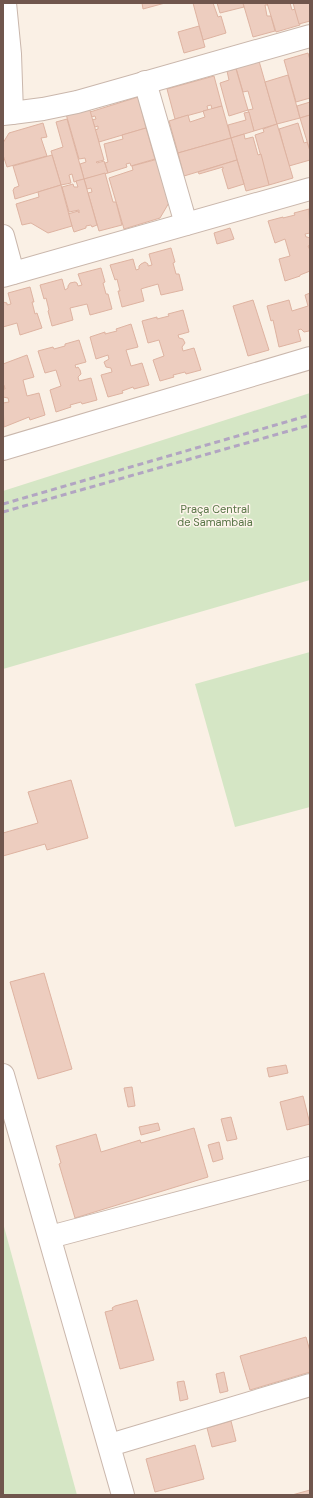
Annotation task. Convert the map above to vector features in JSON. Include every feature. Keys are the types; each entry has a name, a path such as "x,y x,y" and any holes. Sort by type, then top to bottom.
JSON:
{"street":[{"path":"5,3 10,54 7,114 77,102 310,36"},
{"path":"145,82 186,224"},
{"path":"3,236 8,274 310,189"},
{"path":"3,449 310,358"},
{"path":"3,1075 110,1445 123,1495"},
{"path":"50,1237 310,1168"},
{"path":"110,1445 310,1385"}],"green space":[{"name":"Praça Central de Samambaia","path":"310,393 310,580 3,669 3,491"},
{"path":"310,652 310,807 235,827 195,684"},
{"path":"3,1223 77,1495 3,1495"}],"building":[{"path":"142,3 165,3 143,9"},
{"path":"193,3 213,3 218,17 221,16 226,33 203,40"},
{"path":"217,3 243,3 244,7 220,13"},
{"path":"243,3 267,3 268,5 265,5 267,16 271,16 275,31 253,37"},
{"path":"267,3 290,3 292,10 295,9 300,25 276,32"},
{"path":"293,3 310,3 310,21 299,24"},
{"path":"199,26 205,47 184,53 178,32"},
{"path":"308,53 310,60 310,98 296,102 284,60"},
{"path":"259,61 277,124 254,131 248,110 253,109 248,91 243,92 236,68"},
{"path":"236,69 248,110 229,116 220,83 229,80 227,71"},
{"path":"288,75 300,118 277,124 265,82"},
{"path":"214,76 222,106 212,109 211,105 207,106 208,110 175,119 167,89"},
{"path":"138,97 146,128 99,142 95,130 98,129 98,126 95,127 92,120 96,119 95,116 91,117 90,112"},
{"path":"310,102 310,115 300,118 297,106"},
{"path":"222,106 231,138 178,153 169,121 188,115 190,122 205,117 203,111"},
{"path":"89,107 104,160 96,162 104,161 108,173 84,179 80,164 86,162 85,158 79,159 66,114"},
{"path":"249,112 254,131 231,138 228,125 246,120 244,113"},
{"path":"310,115 310,151 300,118"},
{"path":"67,119 84,179 74,182 72,174 69,175 71,183 61,185 51,151 63,147 56,122"},
{"path":"43,123 47,137 41,138 47,156 7,167 3,155 3,143 9,133"},
{"path":"298,123 304,143 307,142 310,151 310,160 289,166 279,129"},
{"path":"277,124 293,178 269,185 255,135 264,132 263,129"},
{"path":"146,128 155,159 131,166 130,163 126,164 127,167 108,173 105,163 108,162 104,144 123,139 122,135"},
{"path":"244,134 245,139 253,137 258,155 261,154 269,185 246,191 231,138"},
{"path":"231,138 237,160 184,176 178,153"},
{"path":"52,155 61,185 15,199 13,190 19,186 13,166"},
{"path":"158,159 170,201 160,218 124,229 109,178 133,170 132,166"},
{"path":"237,160 244,184 228,189 222,169 223,167 199,174 198,172"},
{"path":"105,173 113,202 116,202 122,225 99,231 88,193 92,192 91,188 87,189 84,179"},
{"path":"84,179 97,225 92,227 91,225 86,226 86,228 74,232 68,214 78,211 79,213 79,210 69,212 62,187 73,184 74,187 78,187 76,181"},
{"path":"61,185 72,226 48,233 31,223 22,225 16,204 39,197 38,192"},
{"path":"309,209 310,233 305,234 306,237 310,238 310,245 308,246 310,250 310,271 285,281 279,259 290,256 285,239 275,243 268,221 295,215 294,213"},
{"path":"230,228 234,239 217,244 214,233"},
{"path":"171,248 175,262 173,263 176,274 179,274 183,290 161,295 158,284 141,289 144,301 122,307 117,279 115,280 110,265 133,259 136,270 139,269 139,266 145,262 148,266 152,265 149,254"},
{"path":"101,268 105,282 103,283 112,309 90,315 87,304 70,308 73,320 52,326 46,298 44,299 40,285 62,279 65,290 68,288 70,283 75,282 78,286 82,285 78,274"},
{"path":"30,287 34,302 32,302 35,314 37,313 42,328 20,335 17,323 3,327 3,302 7,303 7,305 11,304 8,293"},
{"path":"310,293 309,331 304,332 301,329 298,330 301,341 279,347 273,320 271,321 267,306 289,300 292,311 308,306 305,295"},
{"path":"253,300 269,350 248,356 233,306"},
{"path":"183,310 189,332 178,335 179,338 183,339 185,343 182,347 183,351 194,348 201,370 186,374 185,372 173,375 174,377 160,381 153,360 164,356 159,340 148,343 142,321 157,317 157,319 169,316 168,314"},
{"path":"131,324 138,347 126,350 131,366 142,363 149,385 134,389 133,387 122,391 123,393 108,397 101,375 112,372 111,368 106,367 104,362 109,359 108,355 96,359 90,337 105,332 105,334 117,331 116,329"},
{"path":"79,340 86,362 75,365 76,368 78,367 80,370 81,374 78,377 79,381 91,378 97,400 82,404 81,402 70,405 71,407 56,412 50,390 61,386 56,370 45,373 38,351 53,347 54,349"},
{"path":"27,355 34,377 23,380 27,396 39,393 45,415 30,420 29,417 4,427 3,403 9,402 8,398 3,397 3,389 5,389 4,385 3,386 3,364"},
{"path":"71,780 88,838 47,850 45,844 3,856 3,833 38,823 28,792"},
{"path":"44,973 72,1069 38,1079 10,982"},
{"path":"286,1065 288,1073 269,1077 267,1068"},
{"path":"132,1087 135,1106 128,1107 124,1088"},
{"path":"303,1096 310,1124 287,1130 280,1102"},
{"path":"231,1117 237,1139 227,1141 221,1119"},
{"path":"158,1123 160,1130 141,1135 139,1127"},
{"path":"194,1128 208,1177 75,1218 59,1164 61,1163 56,1146 96,1134 101,1152 140,1140 141,1143"},
{"path":"219,1142 223,1159 213,1162 208,1145"},
{"path":"137,1300 154,1360 120,1369 105,1312 113,1310 112,1308 115,1306"},
{"path":"306,1337 310,1351 310,1372 250,1390 240,1356"},
{"path":"224,1372 228,1391 220,1393 216,1374"},
{"path":"184,1381 188,1399 180,1401 177,1382"},
{"path":"231,1421 236,1441 212,1447 207,1428"},
{"path":"195,1445 204,1479 155,1492 146,1459"},
{"path":"310,1490 310,1495 292,1495"}],"railway":[{"path":"3,504 310,415"},
{"path":"3,512 310,425"}]}
